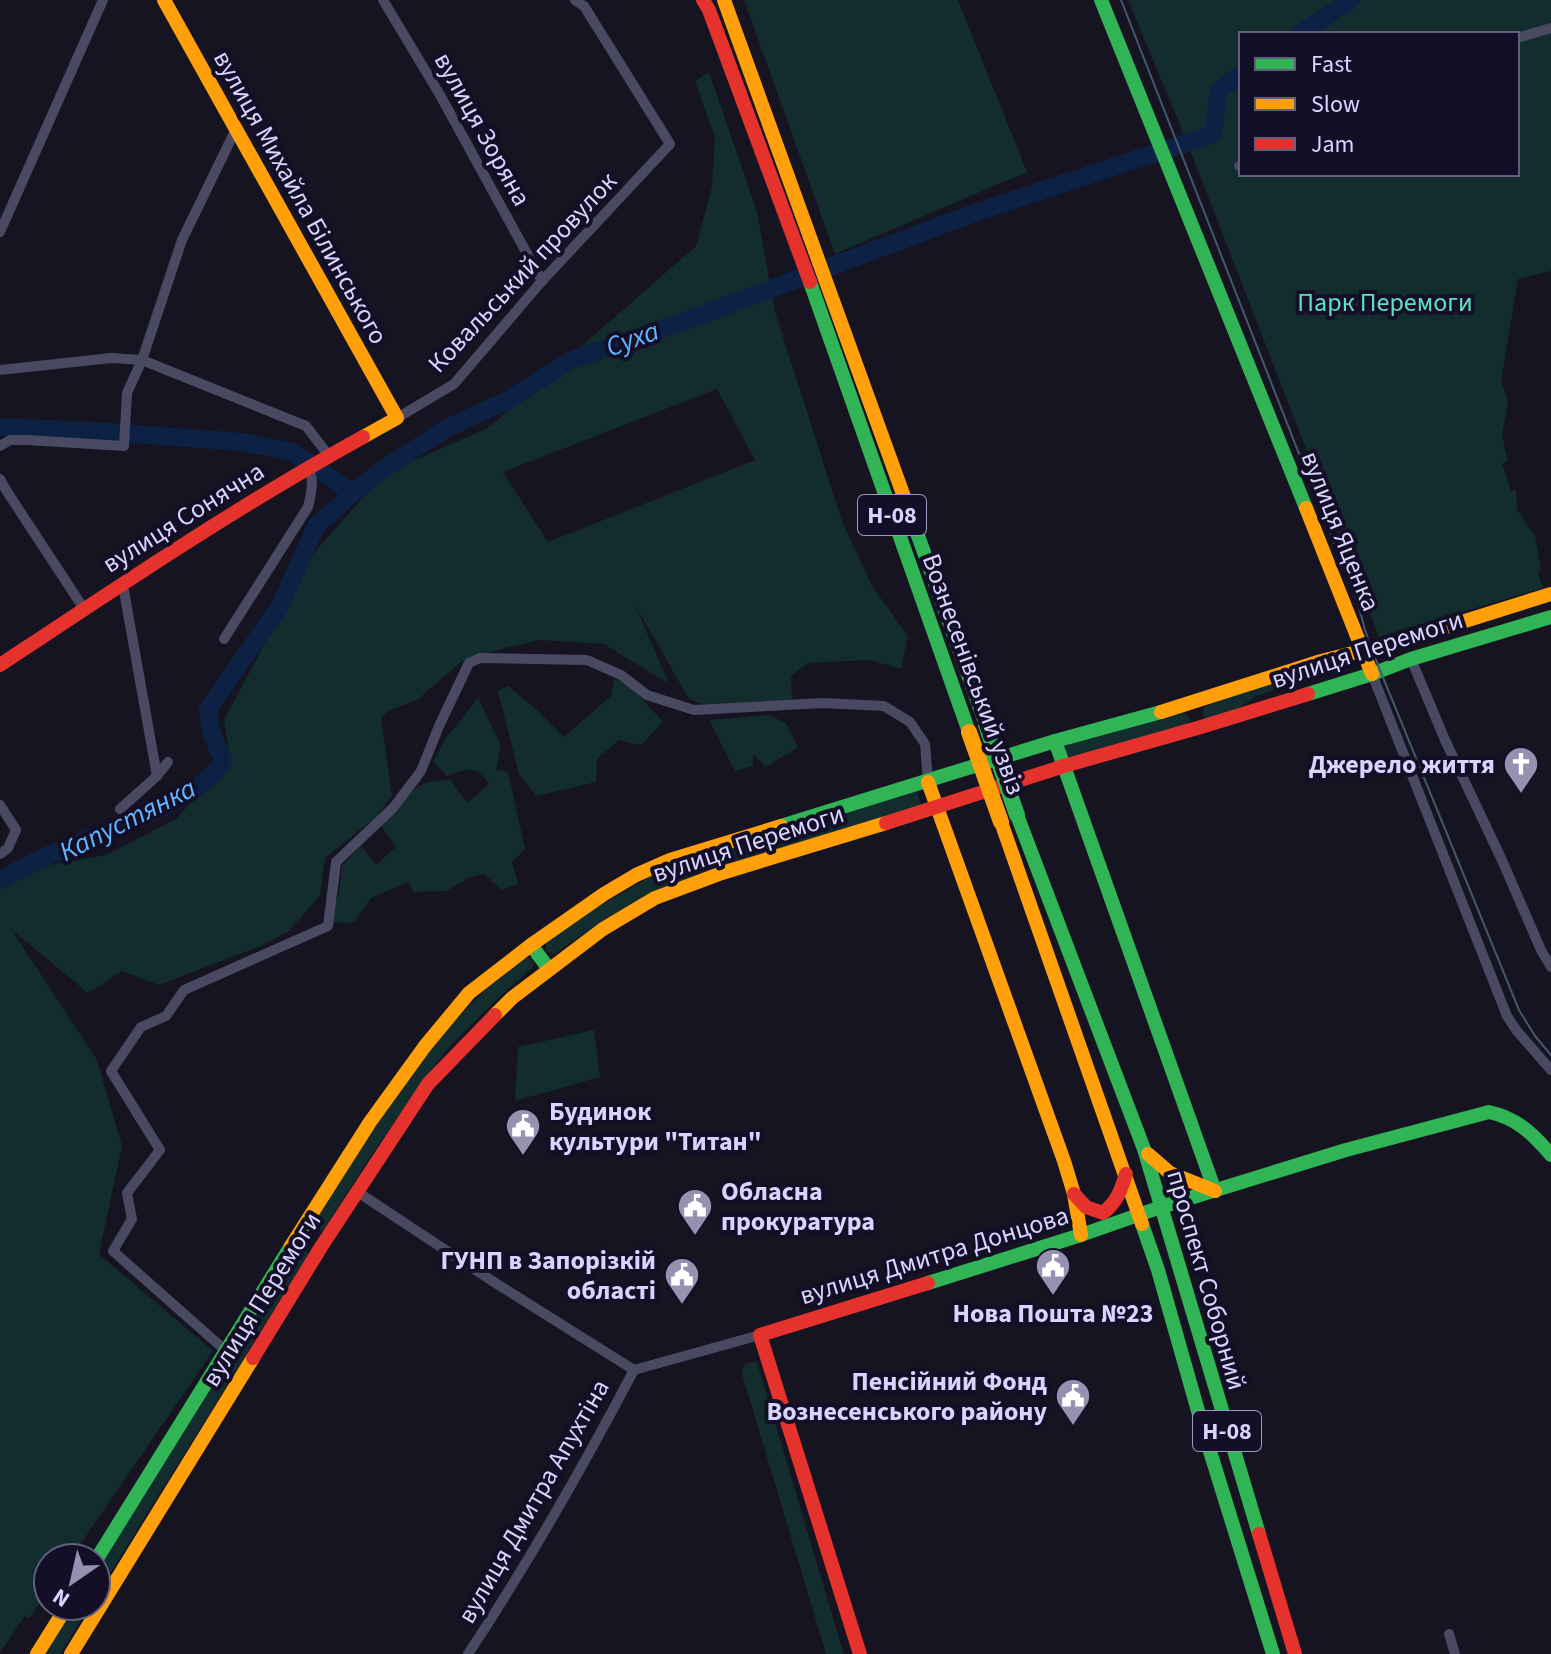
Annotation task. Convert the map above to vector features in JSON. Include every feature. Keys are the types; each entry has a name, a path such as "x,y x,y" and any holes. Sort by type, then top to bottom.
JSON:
{"main road":[{"name":"вулиця Михайла Білинського","path":"164,0 397,418"},
{"name":"вулиця Яценка","path":"1101,0 1372,674"},
{"name":"Вознесенівський узвіз","path":"725,1 969,732 1009,818 1144,1149"},
{"name":"Вознесенівський узвіз","path":"706,5 807,251"},
{"name":"Вознесенівський узвіз","path":"823,296 986,725 1009,818 1126,1174"},
{"name":"вулиця Сонячна","path":"0,665 320,461 397,418"},
{"name":"вулиця Перемоги","path":"107,1542 298,1234 370,1122 425,1046 469,993 604,894 670,860 1055,741 1192,703 1321,661 1401,641 1551,594"},
{"name":"вулиця Перемоги","path":"71,1654 356,1191 428,1084 512,998 603,929 655,898 722,873 1551,617"},
{"path":"1192,703 1201,727"},
{"path":"1055,741 1215,1191"},
{"path":"928,782 1062,1154 1074,1194 1081,1235"},
{"path":"531,945 549,969"},
{"name":"вулиця Дмитра Донцова","path":"760,1335 1346,1150 1489,1112 1506,1114 1523,1125 1551,1155"},
{"path":"1144,1149 1158,1166 1171,1174 1215,1191"},
{"name":"проспект Соборний","path":"1144,1149 1295,1654"},
{"path":"1081,1235 1114,1206 1126,1174"},
{"name":"проспект Соборний","path":"1126,1174 1158,1270 1204,1432 1273,1654"},
{"path":"1074,1194 1082,1206 1103,1213"},
{"path":"298,1234 321,1247"},
{"path":"760,1335 860,1654"},
{"path":"37,1654 57,1622"}],"street":[{"path":"0,232 103,0"},
{"name":"вулиця Зоряна","path":"383,0 440,95 542,281"},
{"name":"Ковальський провулок","path":"397,418 454,384 542,281 670,144 584,6 575,0"},
{"path":"1519,37 1551,28"},
{"path":"0,446 10,440 124,446 127,393 142,360 182,240 236,129"},
{"path":"0,370 111,358 142,360 306,426 320,461 312,474 308,507 224,639"},
{"path":"0,479 84,609"},
{"path":"118,587 124,591 157,776"},
{"path":"226,1351 113,1251 132,1219 127,1193 160,1150 111,1071 141,1027 166,1016 184,990 328,926 336,862 393,808 421,771 469,663 480,658 587,660 621,675 647,695 694,710 823,703 884,706 910,722 925,744 928,782"},
{"path":"1411,659 1445,740 1551,967"},
{"name":"вулиця Яценка","path":"1372,674 1507,1016 1551,1070"},
{"path":"120,809 168,762"},
{"path":"0,805 16,830 8,848 0,854"},
{"path":"356,1191 634,1370"},
{"name":"вулиця Дмитра Донцова","path":"634,1370 760,1335"},
{"name":"вулиця Дмитра Апухтіна","path":"468,1654 571,1487 634,1370"},
{"path":"1449,1634 1455,1654"}],"green space":[{"path":"744,0 958,0 1027,172 835,254"},
{"name":"Парк Перемоги","path":"1128,0 1551,0 1551,271 1518,279 1501,381 1508,402 1502,436 1508,461 1502,464 1511,491 1516,490 1517,510 1535,536 1541,569 1538,573 1543,588 1379,637 1185,137"},
{"path":"709,72 757,212 775,312 842,521 872,586 908,636 901,669 870,660 807,663 791,676 792,700 702,704 689,699 635,605 669,684 604,644 541,640 462,661 417,700 388,711 381,718 392,796 377,816 325,858 320,895 289,931 263,945 159,985 122,971 88,993 11,929 97,1060 122,1146 99,1254 213,1351 82,1542 32,1542 32,1614 29,1618 25,1616 0,1652 0,888 31,868 106,855 176,819 230,760 224,720 312,555 385,473 488,428 696,246 712,187 715,137 695,81","holes":["717,389 755,460 548,542 503,472"]},
{"path":"1332,662 1336,664 1335,670 1254,697 1237,711 1206,719 1203,716 1203,708 1208,705"},
{"path":"614,679 629,684 663,722 641,745 619,740 597,759 596,782 536,796 519,774 498,691 508,686 564,737 611,696"},
{"path":"478,698 501,745 496,770 508,772 525,849 512,862 518,884 502,890 484,874 470,877 447,891 414,892 408,882 371,898 354,923 328,922 339,894 342,866 361,846 376,865 396,847 381,826 417,787 437,780 450,780 467,803 489,784 479,773 471,770 447,776 433,761 446,738"},
{"path":"1183,712 1190,721 1186,726 1069,758 1064,752 1071,743"},
{"path":"769,715 786,723 798,747 766,767 753,754 753,766 735,771 709,720"},
{"path":"917,791 921,805 694,875 646,896 553,955 546,951 546,943 595,908 650,877 695,858"},
{"path":"524,958 534,962 532,968 450,1046 366,1163 323,1231 316,1229 312,1223 425,1054 491,984"},
{"path":"594,1030 600,1077 515,1101 518,1047"},
{"path":"298,1249 307,1250 308,1255 112,1570 111,1542"},
{"path":"757,1362 844,1654 826,1654 742,1374 744,1366"},
{"path":"60,1622 80,1622 60,1654 43,1654"}],"waterway":[{"name":"Суха","path":"1302,32 1351,0"},
{"name":"Суха","path":"0,427 242,442 293,452 353,493 382,470 447,428 510,399 569,361 980,211 1213,134 1219,90 1239,75"},
{"name":"Капустянка","path":"0,880 67,847 154,812 197,788 213,774 223,760 211,732 208,709 280,606 316,526 353,493"}],"tram line":[{"path":"1121,0 1358,604 1380,670 1519,1010 1551,1055"}],"traffic: fast":[{"path":"1101,0 1306,508"},
{"path":"810,282 969,732"},
{"path":"907,505 986,725"},
{"path":"1308,694 1551,617"},
{"path":"781,826 1055,741 1161,712"},
{"path":"986,725 1017,815"},
{"path":"1055,741 1215,1191"},
{"path":"1017,815 1144,1149 1259,1534"},
{"path":"531,945 549,969"},
{"path":"928,1283 1346,1150 1489,1112 1508,1118 1524,1128 1551,1155"},
{"path":"1142,1224 1273,1654"},
{"path":"107,1542 291,1246"}],"traffic: slow":[{"path":"164,0 397,418 363,437"},
{"path":"724,0 907,505"},
{"path":"1306,508 1372,674"},
{"path":"1161,712 1321,661 1401,641 1551,594"},
{"path":"969,732 1001,822"},
{"path":"928,782 1064,1161 1081,1235"},
{"path":"1001,822 1142,1224"},
{"path":"495,1015 512,998 603,929 655,898 722,873 886,823"},
{"path":"291,1246 370,1122 425,1046 469,993 531,945 636,875 670,860 781,826"},
{"path":"1148,1154 1170,1173 1215,1191"},
{"path":"71,1654 253,1358"},
{"path":"37,1654 57,1622"}],"traffic: jam":[{"path":"703,0 810,282"},
{"path":"0,665 134,576 363,437"},
{"path":"886,823 1064,766 1308,694"},
{"path":"253,1358 321,1247 428,1084 495,1015"},
{"path":"1074,1194 1086,1207 1103,1213 1118,1195 1126,1174"},
{"path":"860,1654 760,1335 928,1283"},
{"path":"1259,1534 1295,1654"}],"place":[{"name":"Джерело життя","path":"1521,795"},
{"name":"Будинок культури \"Титан\"","path":"523,1157"},
{"name":"Обласна прокуратура","path":"695,1237"},
{"name":"Нова Пошта №23","path":"1053,1297"},
{"name":"ГУНП в Запорізкій області","path":"682,1306"},
{"name":"Пенсійний Фонд Вознесенського району","path":"1073,1427"}]}
